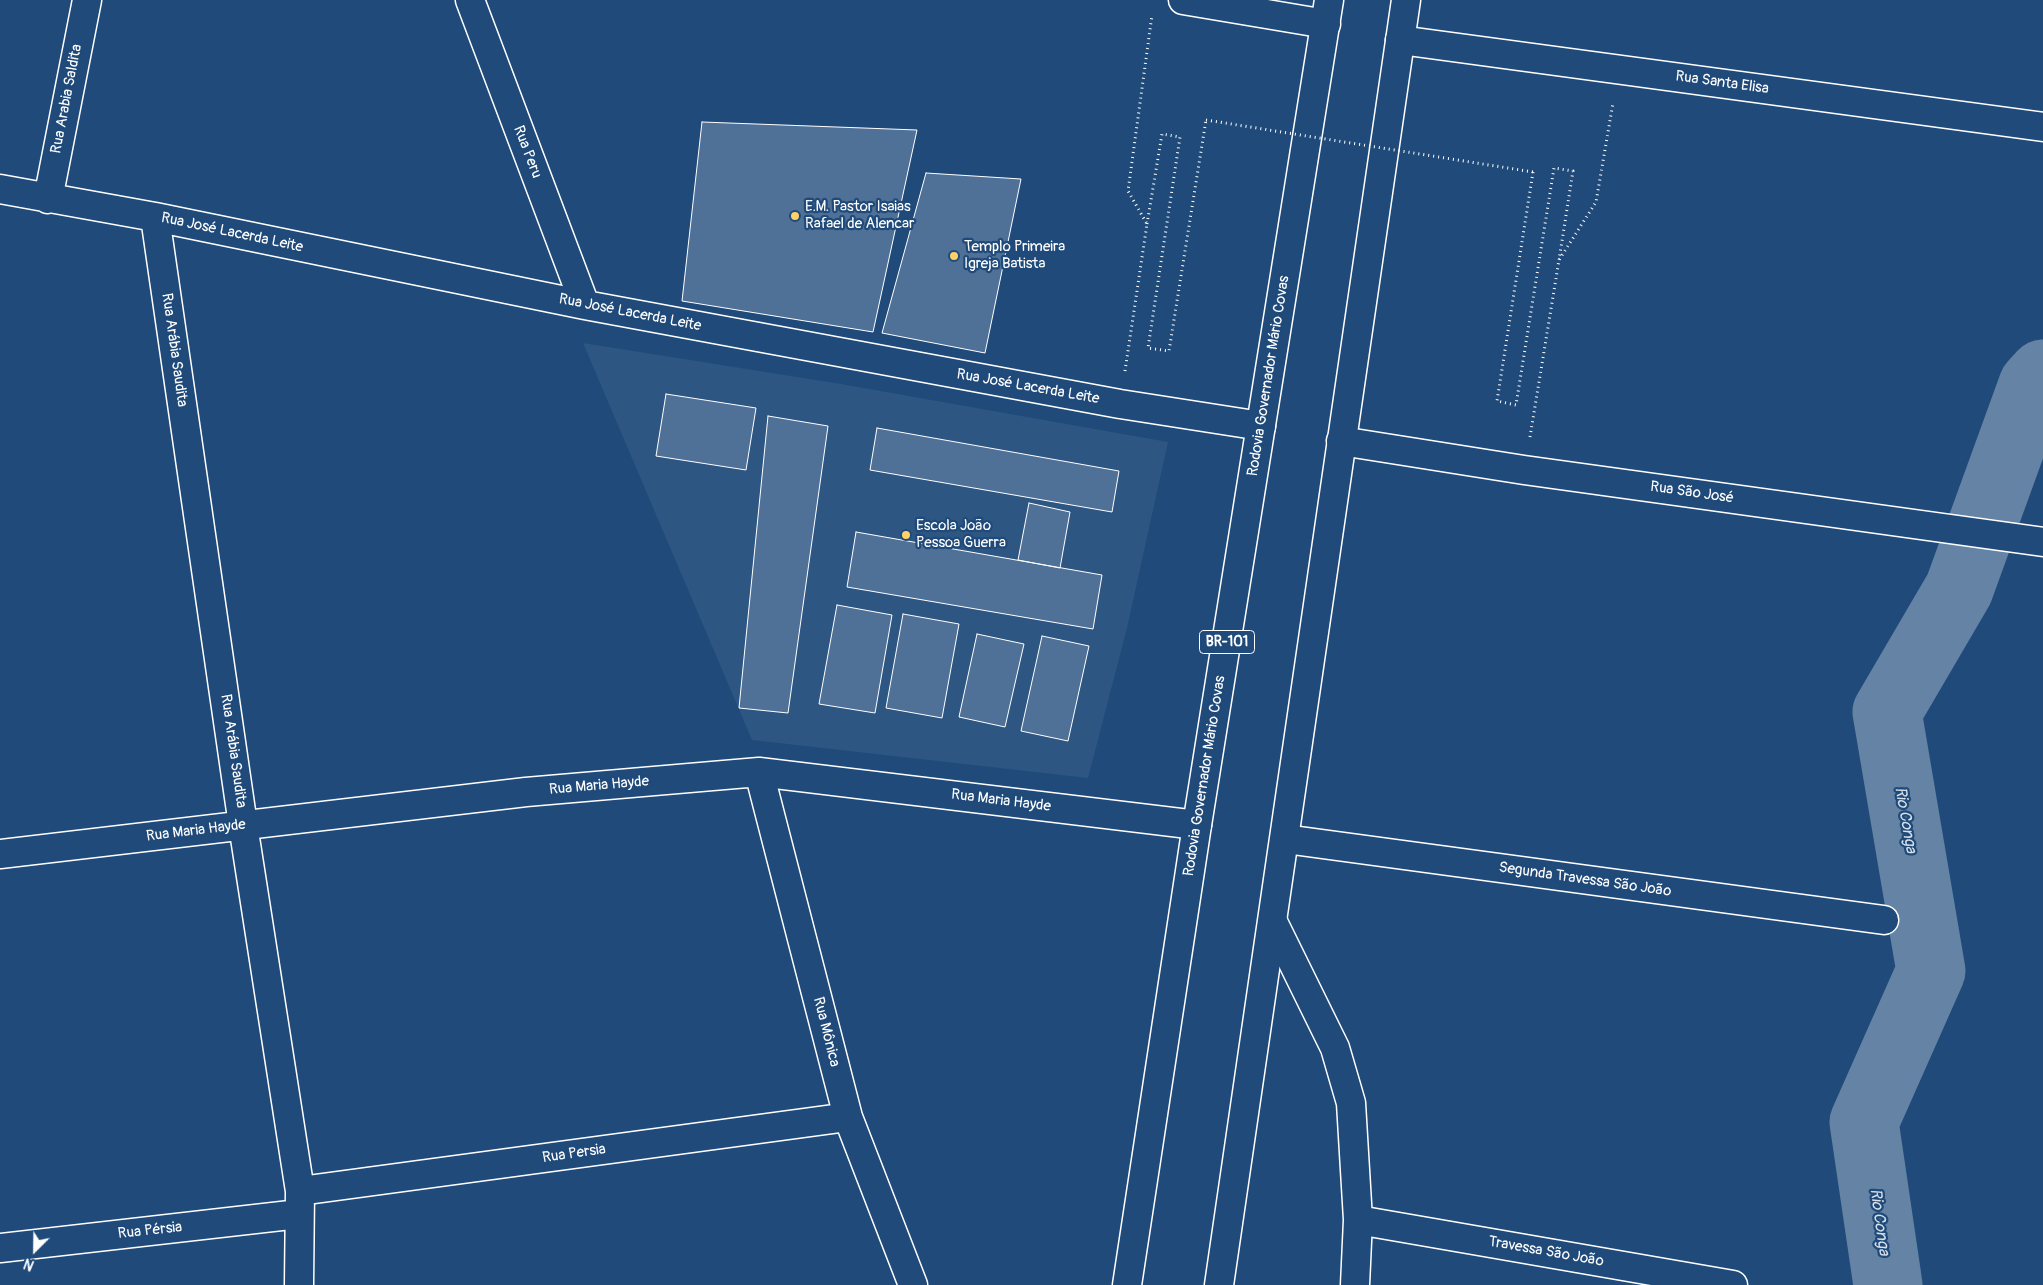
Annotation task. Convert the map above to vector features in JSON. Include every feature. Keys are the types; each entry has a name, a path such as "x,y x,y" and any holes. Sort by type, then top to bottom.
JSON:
{"main road":[{"name":"Rua Arabia Saldita","path":"48,199 87,0"},
{"name":"Rua Peru","path":"470,0 585,305"},
{"path":"1183,0 1327,12"},
{"path":"1219,1285 1406,0"},
{"name":"Rodovia Governador Mário Covas","path":"1127,1285 1197,825 1327,12"},
{"name":"Rua Santa Elisa","path":"1400,40 1619,68 2043,127"},
{"name":"Rua José Lacerda Leite","path":"0,189 155,217 585,305 1120,404 1261,426"},
{"name":"Rua Arábia Saudita","path":"155,217 300,1202 299,1285"},
{"name":"Rua São José","path":"1341,442 1524,470 2043,542"},
{"name":"Rua Maria Hayde","path":"0,854 526,792 759,772 1197,825"},
{"name":"Rua Mônica","path":"759,772 848,1117 913,1285"},
{"name":"Segunda Travessa São João","path":"1285,839 1884,920"},
{"path":"1273,922 1335,1048 1351,1104 1358,1220 1355,1285"},
{"name":"Rua Persia","path":"300,1202 848,1117"},
{"name":"Rua Pérsia","path":"0,1248 300,1202"},
{"name":"Travessa São João","path":"1358,1220 1733,1285"}],"path":[{"path":"1147,224 1128,191 1153,10"},
{"path":"1559,260 1596,202 1619,68"},
{"path":"1120,404 1162,134 1180,137 1148,348 1169,351 1206,120 1533,172 1497,401 1516,404 1554,168 1573,171 1524,470"}],"shaded area":[{"name":"Escola João Pessoa Guerra","path":"583,343 841,384 1168,442 1127,628 1088,778 752,740"}],"building":[{"name":"E.M. Pastor Isaias Rafael de Alencar","path":"702,122 917,130 873,332 682,301"},
{"name":"Templo Primeira Igreja Batista","path":"926,173 1021,179 985,353 882,333"},
{"path":"666,394 756,408 746,470 656,456"},
{"path":"768,416 828,426 788,713 739,708"},
{"path":"877,428 1119,471 1112,512 870,470"},
{"path":"1029,503 1070,512 1060,568 1018,560"},
{"path":"856,532 1102,575 1093,629 847,587"},
{"path":"837,605 892,615 875,713 819,704"},
{"path":"903,614 959,624 942,718 886,708"},
{"path":"977,634 1024,644 1005,727 959,717"},
{"path":"1042,636 1089,646 1068,741 1021,731"}],"waterway":[{"name":"Rio Conga","path":"1888,1285 1864,1122 1931,971 1887,712 1959,589 2033,385 2043,374"}],"place":[{"name":"E.M. Pastor Isaias Rafael de Alencar","path":"795,216"},
{"name":"Templo Primeira Igreja Batista","path":"954,256"},
{"name":"Escola João Pessoa Guerra","path":"906,535"}]}
